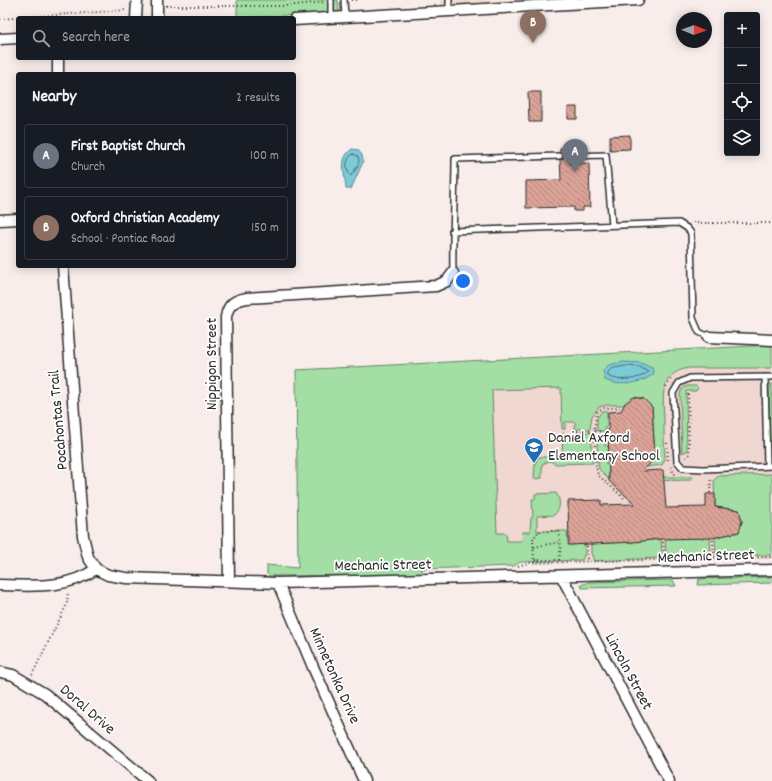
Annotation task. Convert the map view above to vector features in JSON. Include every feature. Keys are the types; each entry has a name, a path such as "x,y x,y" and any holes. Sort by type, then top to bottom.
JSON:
{"street":[{"path":"136,16 137,0"},
{"path":"157,0 157,16"},
{"path":"296,20 449,11 512,4 638,0"},
{"path":"0,39 16,38"},
{"path":"58,60 58,72"},
{"path":"0,220 16,219"},
{"name":"Pocahontas Trail","path":"63,268 83,536 88,557 96,568"},
{"name":"Nippigon Street","path":"228,581 226,317 230,305 247,298 436,286 448,281 453,273"},
{"path":"709,337 772,340"},
{"path":"0,585 45,585 68,583 81,579 96,568"},
{"name":"Mechanic Street","path":"96,568 108,575 126,578 278,583 562,577 772,570"},
{"name":"Lincoln Street","path":"562,577 669,781"},
{"name":"Minnetonka Drive","path":"278,583 313,667 364,781"},
{"name":"Doral Drive","path":"0,672 13,675 45,694 148,781"}],"lane":[{"path":"331,0 331,18"},
{"path":"344,0 345,17"},
{"path":"449,0 449,11"},
{"path":"570,156 606,155 612,225"},
{"path":"453,273 452,232 455,211 455,159 560,156"},
{"path":"452,232 679,223 687,228 691,233 693,318 699,332 709,337"},
{"path":"765,377 770,466 702,469 684,468 677,461 673,393 678,383 690,378 765,377 772,377"}],"path":[{"path":"679,223 772,223"},
{"path":"686,458 689,454 688,392"},
{"path":"620,408 603,408 597,412 594,431 595,459 598,475 626,500"},
{"path":"577,431 608,432"},
{"path":"595,441 608,441"},
{"path":"595,459 609,458"},
{"path":"515,568 520,564 559,560 559,531 538,531 537,536 533,537 534,562"},
{"path":"713,540 714,558"},
{"path":"534,547 560,542"},
{"path":"663,542 665,559"},
{"path":"587,546 587,562"},
{"path":"534,562 587,562 772,556"},
{"path":"29,684 67,604 68,583"}],"shaded area":[{"path":"440,0 551,0 440,7"},
{"name":"Daniel Axford Elementary School","path":"772,347 772,559 445,563 298,569 296,370"}],"green space":[{"path":"237,0 338,0 339,13 237,16"},
{"path":"772,345 772,368 689,368 672,375 665,387 663,402 665,459 662,465 646,467 655,458 652,407 644,399 634,397 624,405 607,405 599,407 592,416 590,429 575,429 575,422 565,422 565,429 562,429 561,388 492,390 497,533 506,533 507,541 522,541 523,532 530,532 531,518 533,517 532,499 535,499 535,494 556,493 559,501 558,510 554,515 537,516 537,531 567,531 568,545 585,544 585,553 582,560 520,562 514,566 421,569 425,575 269,576 267,574 267,565 298,568 296,370"},
{"path":"772,383 772,459 770,456 769,389"},
{"path":"687,386 696,386 698,388 696,391 686,391 687,451 682,453 680,394 682,389"},
{"path":"602,411 607,411 606,431 597,431 597,418"},
{"path":"591,432 593,463 556,464 550,461 542,464 542,478 534,479 535,464 538,457 562,457 563,433 575,435 576,433"},
{"path":"597,442 605,442 605,446 609,446 609,457 598,458"},
{"path":"598,460 606,460 606,464 609,464 609,480 599,469"},
{"path":"772,474 772,555 716,556 715,537 739,532 742,521 739,510 715,507 714,480 719,476"},
{"path":"644,477 693,477 691,480 644,481"},
{"path":"710,537 711,556 669,558 666,552 665,538"},
{"path":"634,538 643,541 661,539 662,553 659,558 594,561 591,553 591,544 634,542"},
{"path":"772,577 772,583 698,585 699,579"},
{"path":"673,580 676,586 582,588 581,585 589,582"}],"water":[{"path":"352,149 358,150 362,155 363,162 351,189 346,189 343,167 345,157"},
{"path":"624,362 641,363 652,368 654,374 643,380 623,384 605,380 603,370 609,365"}],"building":[{"path":"528,92 541,92 541,122 529,122"},
{"path":"568,107 577,107 577,119 568,119"},
{"path":"630,135 630,149 610,150 610,136"},
{"path":"560,148 570,148 570,152 566,156 570,160 570,164 589,163 590,207 583,207 583,211 574,211 574,207 526,208 526,181 561,180 560,160 564,156 560,152"},
{"path":"634,397 644,399 652,407 655,458 643,471 663,470 666,508 706,507 706,494 715,494 715,507 739,510 742,521 739,532 712,538 659,539 634,542 569,545 568,501 601,500 601,505 635,504 609,481 608,412 621,411 625,403"}],"place":[{"name":"Oxford Christian Academy","path":"533,43"},
{"name":"First Baptist Church","path":"575,172"},
{"name":"Daniel Axford Elementary School","path":"534,464"}]}
